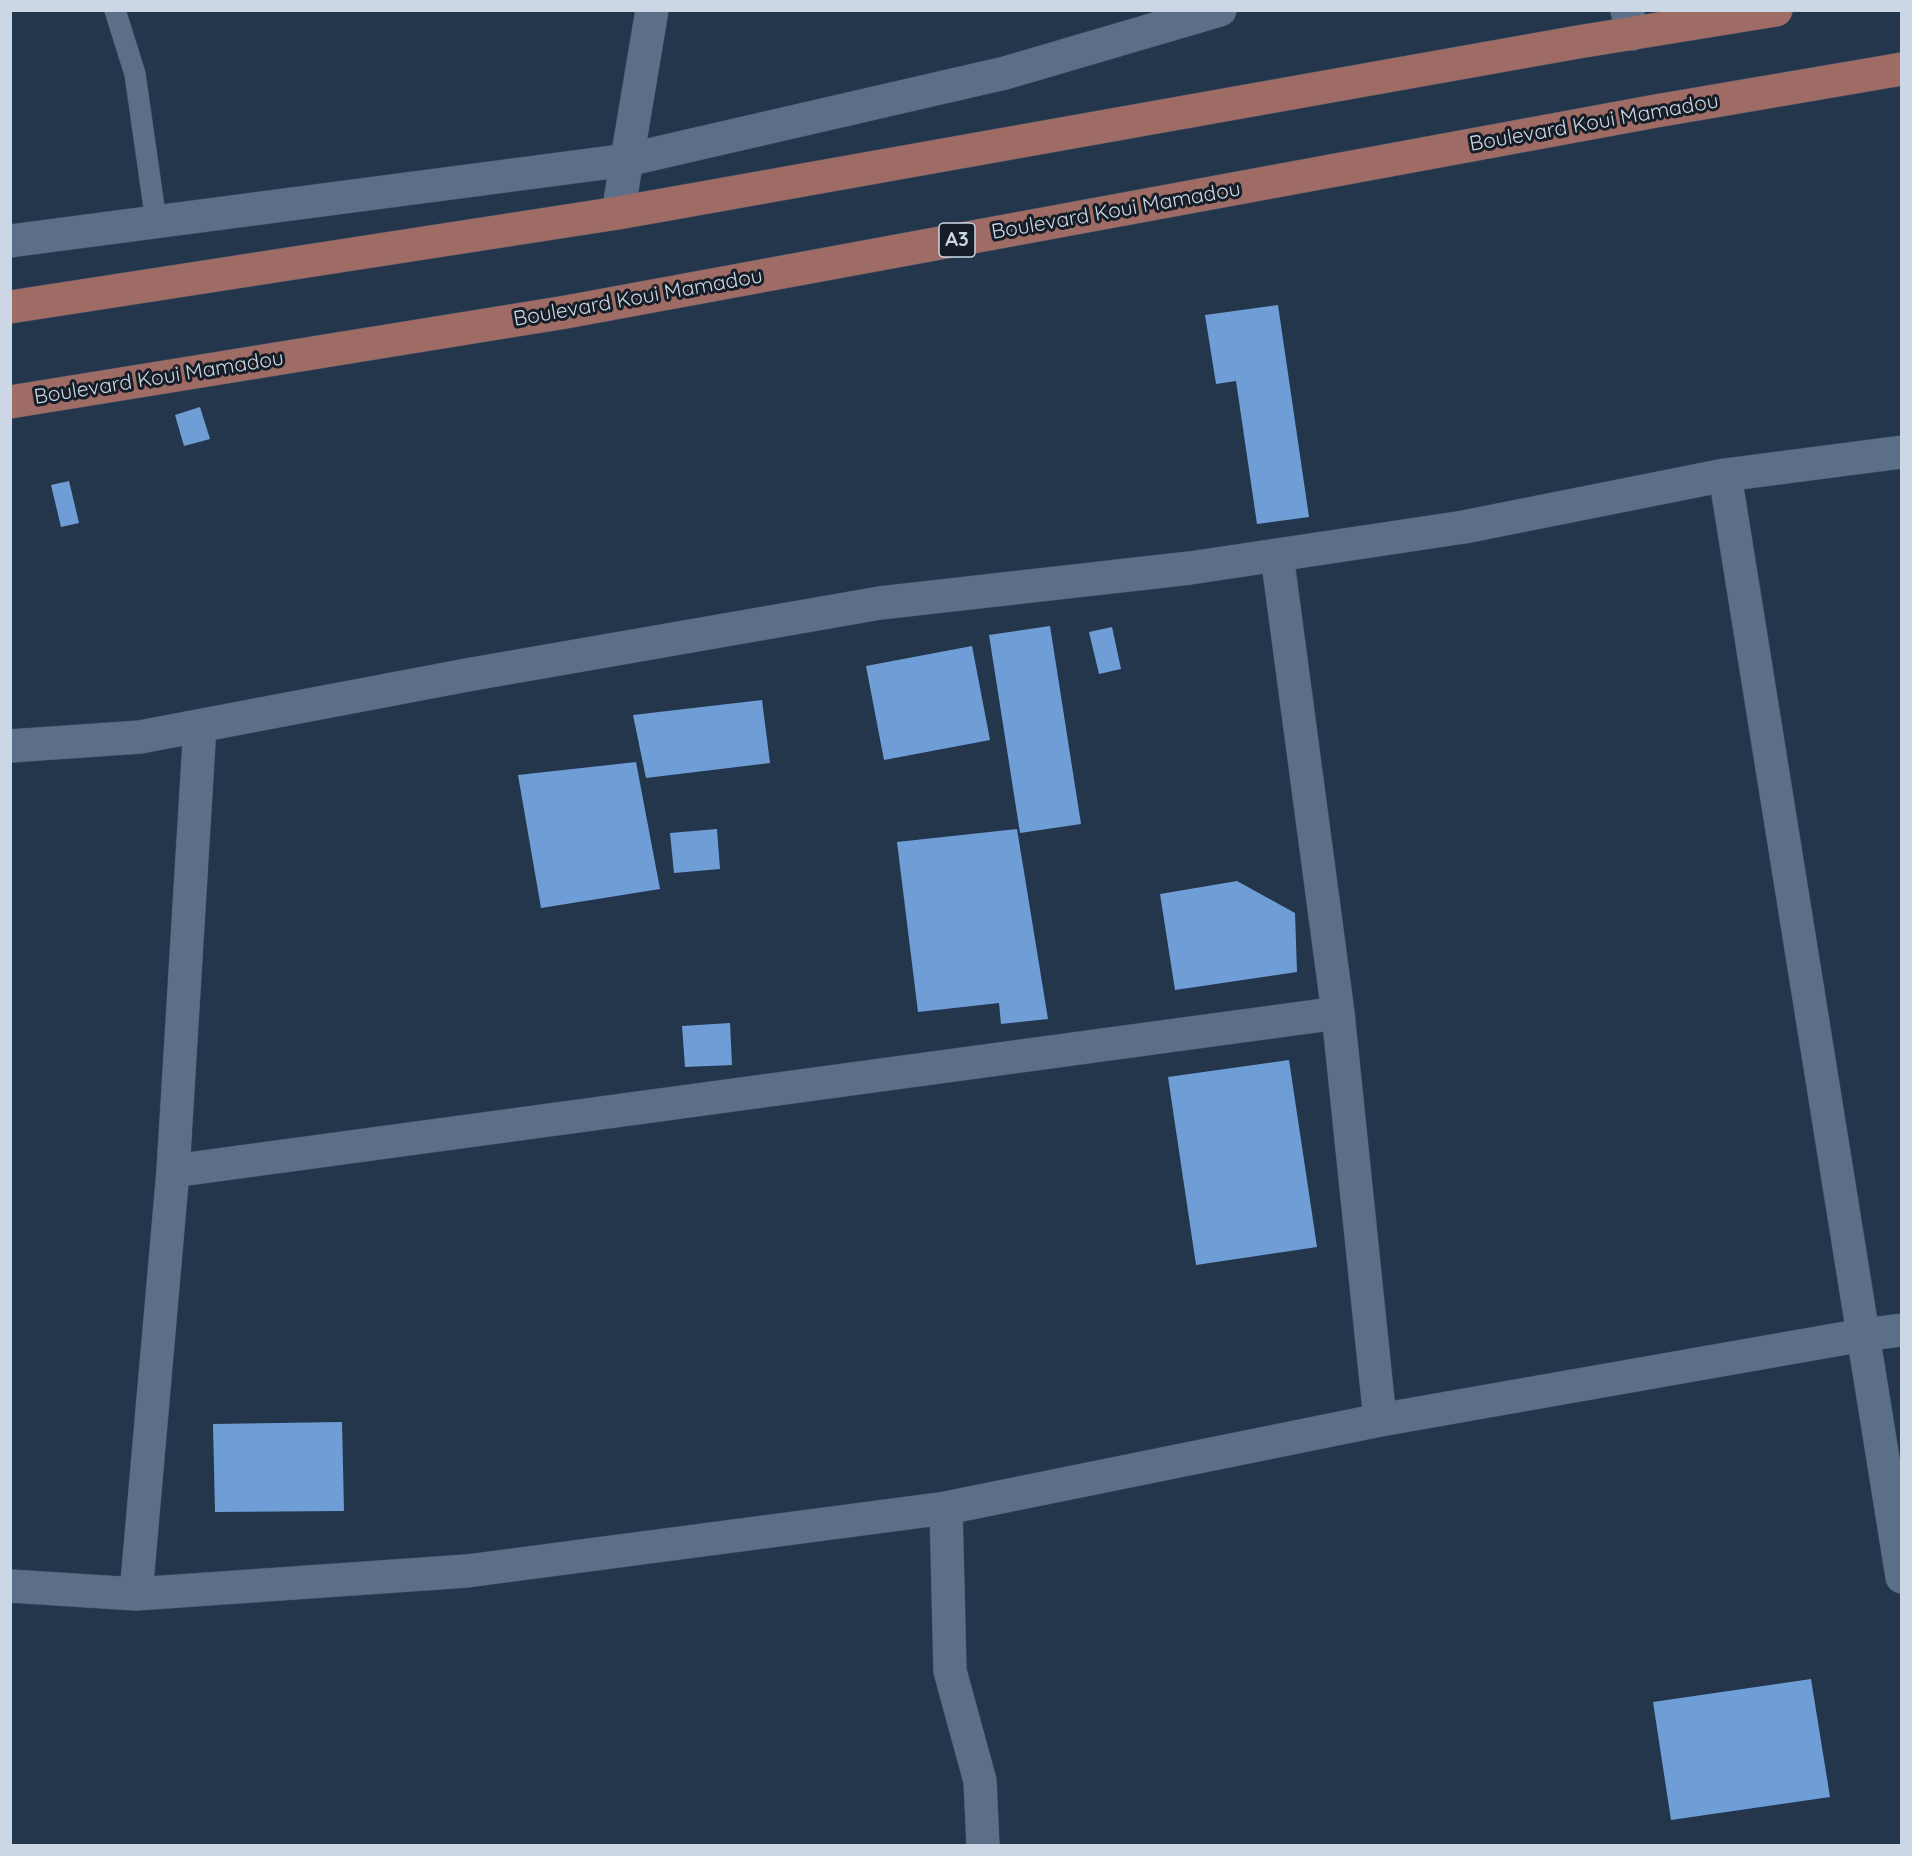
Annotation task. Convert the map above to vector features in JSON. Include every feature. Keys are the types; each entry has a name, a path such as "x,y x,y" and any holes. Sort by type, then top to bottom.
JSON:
{"main road":[{"path":"10,307 618,213 1578,42 1630,22 1776,10"},
{"name":"Boulevard Koui Mamadou","path":"10,402 566,312 1644,113 1902,69"}],"street":[{"path":"618,213 652,10"},
{"path":"10,241 627,160 1005,73 1220,10"},
{"path":"10,746 140,737 467,675 880,603 1190,568 1464,527 1725,475 1902,452"},
{"path":"1725,475 1902,1577"},
{"path":"1277,555 1338,1013 1380,1420"},
{"path":"136,1594 173,1171 200,726"},
{"path":"173,1171 1338,1013"},
{"path":"10,1586 136,1594 467,1571 946,1508 1380,1420 1902,1330"},
{"path":"946,1508 950,1671 980,1780 983,1845"}],"lane":[{"path":"115,10 135,74 156,221"}],"building":[{"path":"1278,305 1309,517 1257,524 1236,381 1216,384 1205,315"},
{"path":"200,407 210,439 184,446 175,415"},
{"path":"69,481 79,523 61,527 51,485"},
{"path":"1050,626 1081,824 1020,833 989,635"},
{"path":"1112,627 1121,669 1099,674 1089,632"},
{"path":"972,646 990,740 884,760 866,666"},
{"path":"762,700 770,763 646,778 633,715"},
{"path":"636,762 660,889 541,908 518,775"},
{"path":"717,829 720,869 674,873 670,833"},
{"path":"1017,829 1048,1019 1001,1024 999,1003 918,1012 897,842"},
{"path":"1237,881 1295,913 1297,972 1175,990 1160,894"},
{"path":"730,1023 732,1065 685,1067 682,1026"},
{"path":"1289,1060 1317,1247 1196,1265 1168,1077"},
{"path":"342,1422 344,1511 215,1512 213,1424"},
{"path":"1811,1679 1830,1797 1671,1820 1653,1702"}]}
